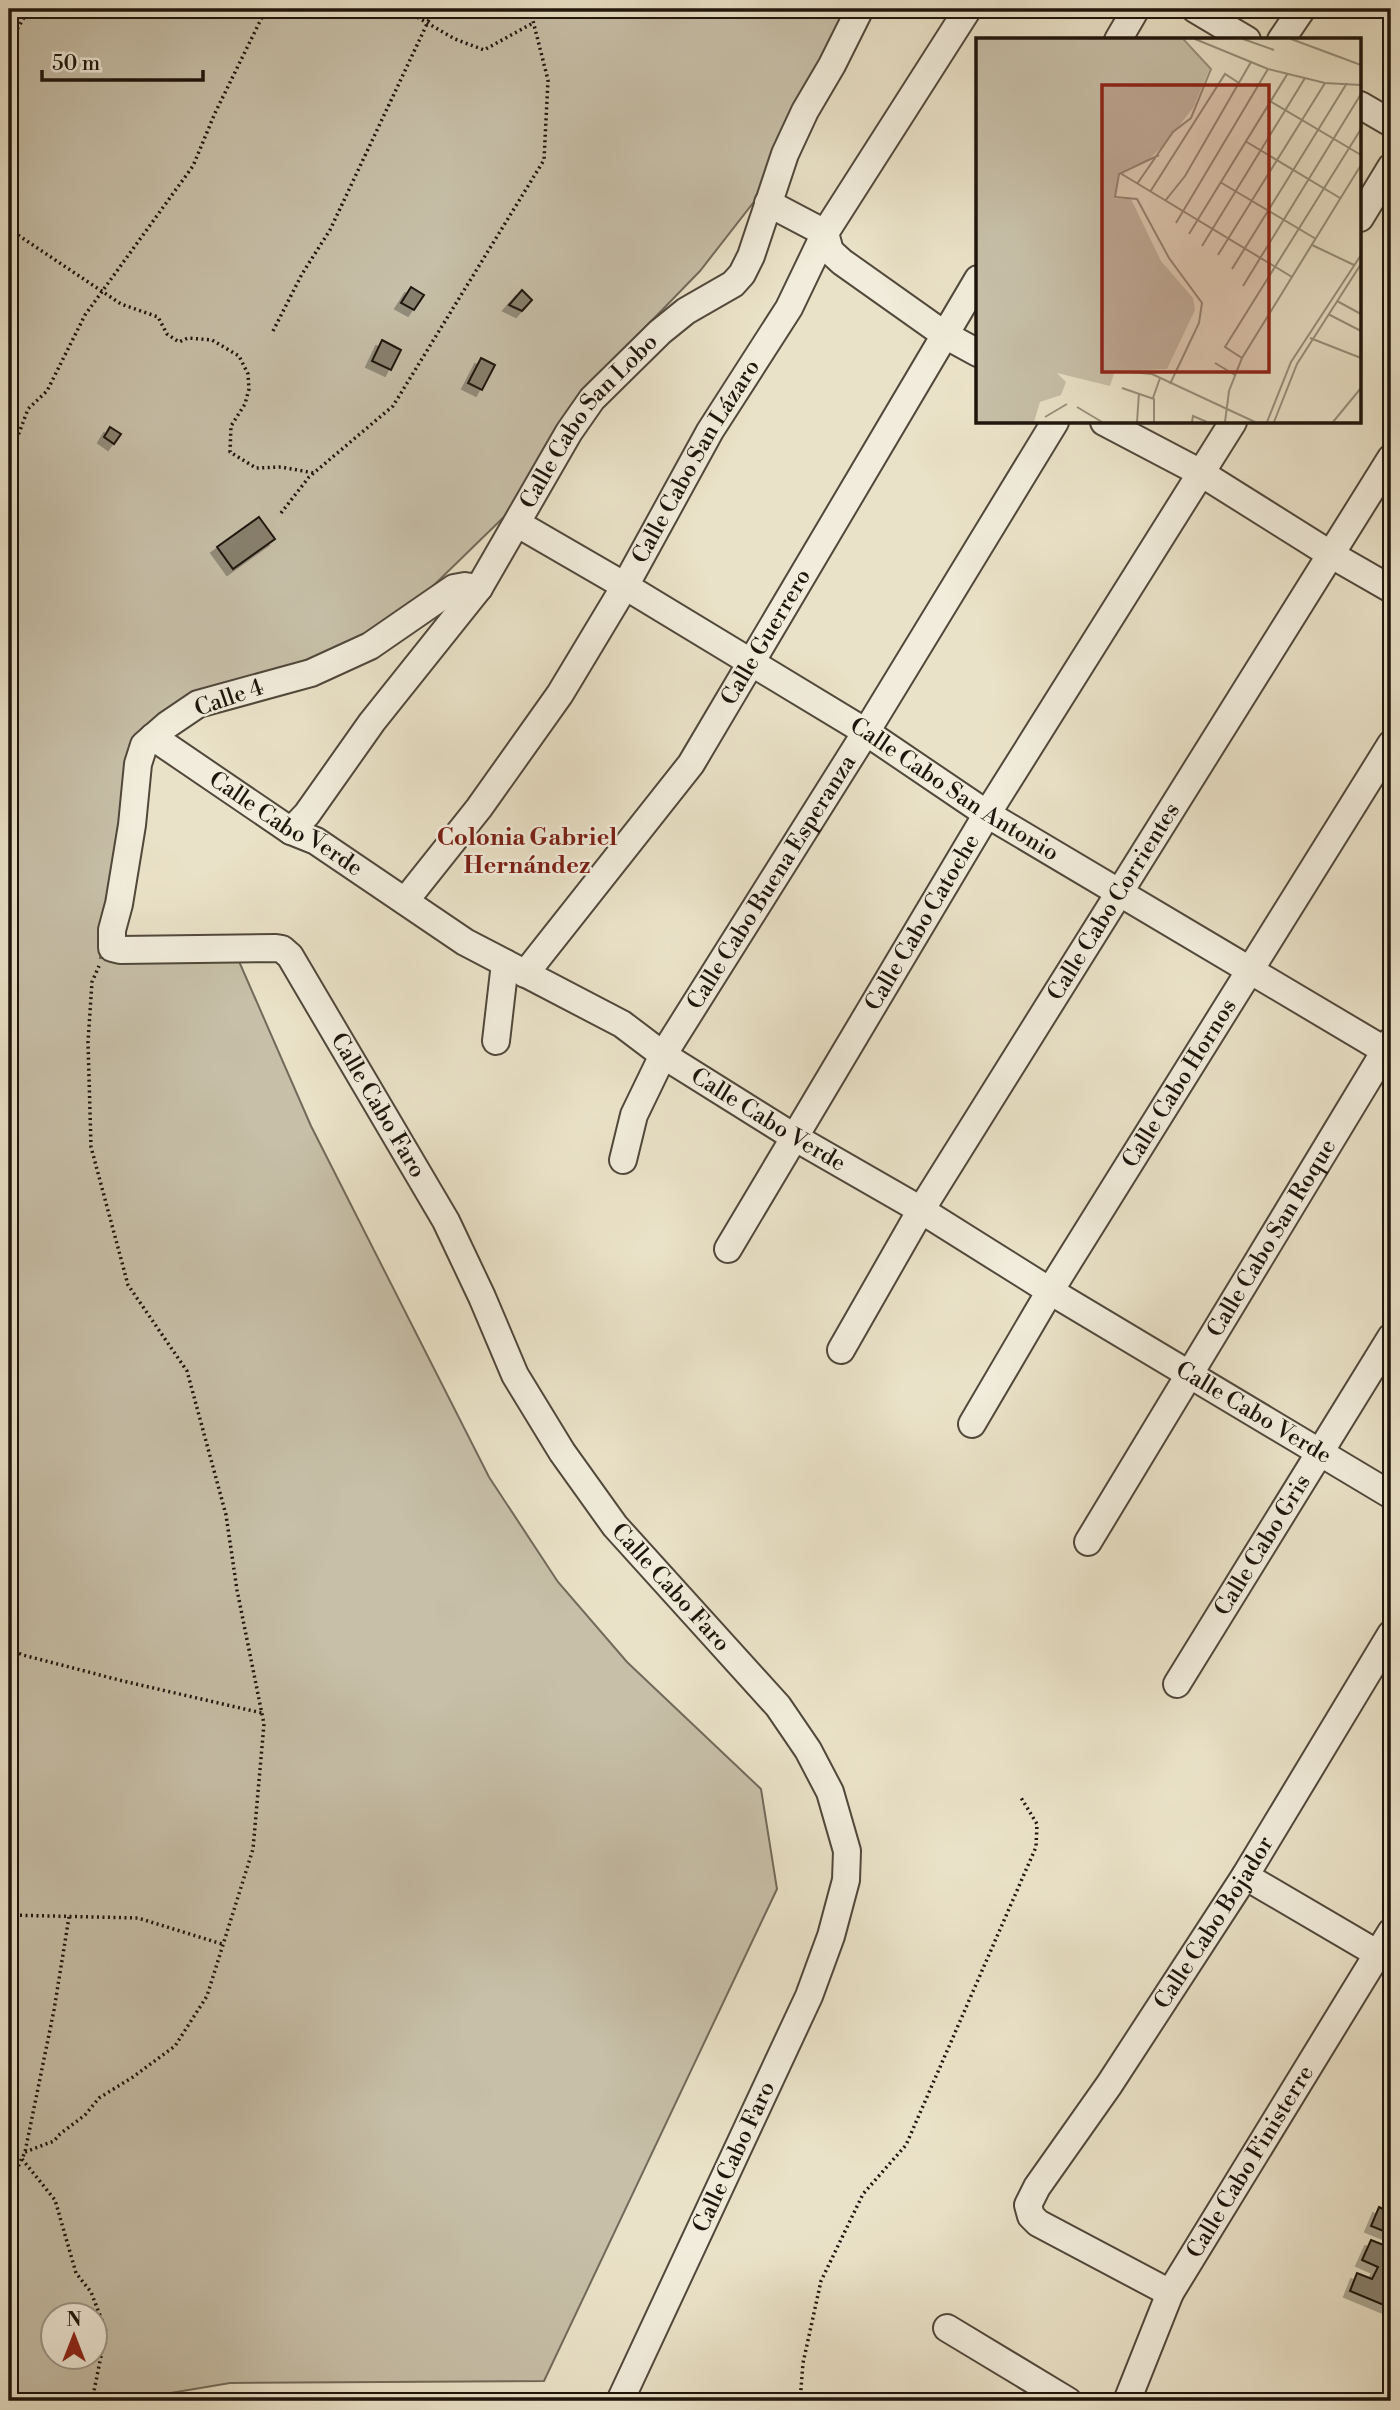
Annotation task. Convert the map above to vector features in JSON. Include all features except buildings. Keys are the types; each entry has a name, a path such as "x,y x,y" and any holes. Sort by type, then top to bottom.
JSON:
{"street":[{"name":"Calle Cabo San Lobo","path":"291,831 307,814 518,524 569,432 592,399 660,332 686,311 733,284 742,274 751,256 785,154 860,9"},
{"name":"Calle Cabo San Lázaro","path":"405,901 479,807 560,694 625,586 710,431 789,308 825,233 968,9"},
{"path":"1119,38 1136,9"},
{"path":"1195,9 1244,38"},
{"path":"1282,38 1302,9"},
{"path":"1362,106 1391,122"},
{"path":"1362,215 1391,167"},
{"path":"768,203 825,233 830,251 835,256 945,335 976,353"},
{"name":"Calle Guerrero","path":"515,969 691,764 976,282"},
{"name":"Calle Cabo Buena Esperanza","path":"623,1160 634,1115 663,1055 866,732 1054,424"},
{"path":"1108,424 1201,473 1391,589"},
{"name":"Calle Cabo Catoche","path":"728,1249 987,814 1232,424"},
{"name":"Calle Cabo Corrientes","path":"841,1350 921,1210 1391,458"},
{"name":"Calle Cabo San Antonio","path":"518,524 866,732 987,814 1121,891 1248,971 1389,1048"},
{"name":"Calle 4","path":"112,943 132,825 138,764 144,745 198,704 311,673 370,646 454,588 472,587"},
{"name":"Calle Cabo Verde","path":"153,737 291,831 316,841 465,942 622,1024 663,1055 794,1137 921,1210 1050,1291 1391,1494"},
{"name":"Calle Cabo Hornos","path":"972,1424 1050,1291 1391,744"},
{"name":"Calle Cabo Faro","path":"112,943 131,951 276,948 282,949 290,956 446,1221 515,1376 562,1452 615,1526 778,1706 808,1750 830,1792 847,1851 846,1880 831,1936 809,1996 620,2401"},
{"path":"496,1041 515,969"},
{"name":"Calle Cabo San Roque","path":"1088,1542 1389,1048"},
{"name":"Calle Cabo Gris","path":"1177,1684 1391,1337"},
{"name":"Calle Cabo Bojador","path":"1170,2293 1038,2223 1031,2216 1028,2205 1037,2187 1109,2085 1245,1876 1391,1634"},
{"path":"1245,1876 1384,1943"},
{"name":"Calle Cabo Finisterre","path":"1127,2401 1170,2293 1384,1943"},
{"path":"947,2329 1068,2401"}],"path":[{"path":"9,43 29,9"},
{"path":"9,460 28,409 47,391 79,325 193,166 266,9"},
{"path":"403,9 455,39 484,50 533,23"},
{"path":"274,331 302,274 330,230 434,9"},
{"path":"281,513 314,472 393,406 544,160 548,80 530,9"},
{"path":"9,229 121,304 158,317 167,334 178,342 188,338 212,340 239,356 248,374 249,389 245,404 232,426 230,452 256,468 281,467 314,472"},
{"path":"25,2151 54,2141 85,2115 99,2098 175,2046 207,1996 253,1849 264,1724 237,1590 226,1515 187,1371 128,1285 91,1147 88,1042 92,982 112,943"},
{"path":"9,1649 111,1678 262,1713"},
{"path":"800,2401 803,2363 821,2281 863,2194 906,2145 1036,1847 1037,1824 1020,1796"},
{"path":"9,1915 138,1918 222,1944"},
{"path":"9,2186 25,2151 54,2010 69,1917"},
{"path":"22,2159 55,2200 76,2273 91,2292 106,2331 92,2401"}],"shaded area":[{"path":"9,9 855,9 760,194 700,271 592,382 509,512 393,625 146,732 100,958 238,959 311,1126 489,1477 558,1582 627,1662 761,1789 777,1889 544,2381 230,2383 123,2401 9,2401"}],"district":[{"name":"Colonia Gabriel Hernández","path":"527,852"}]}
